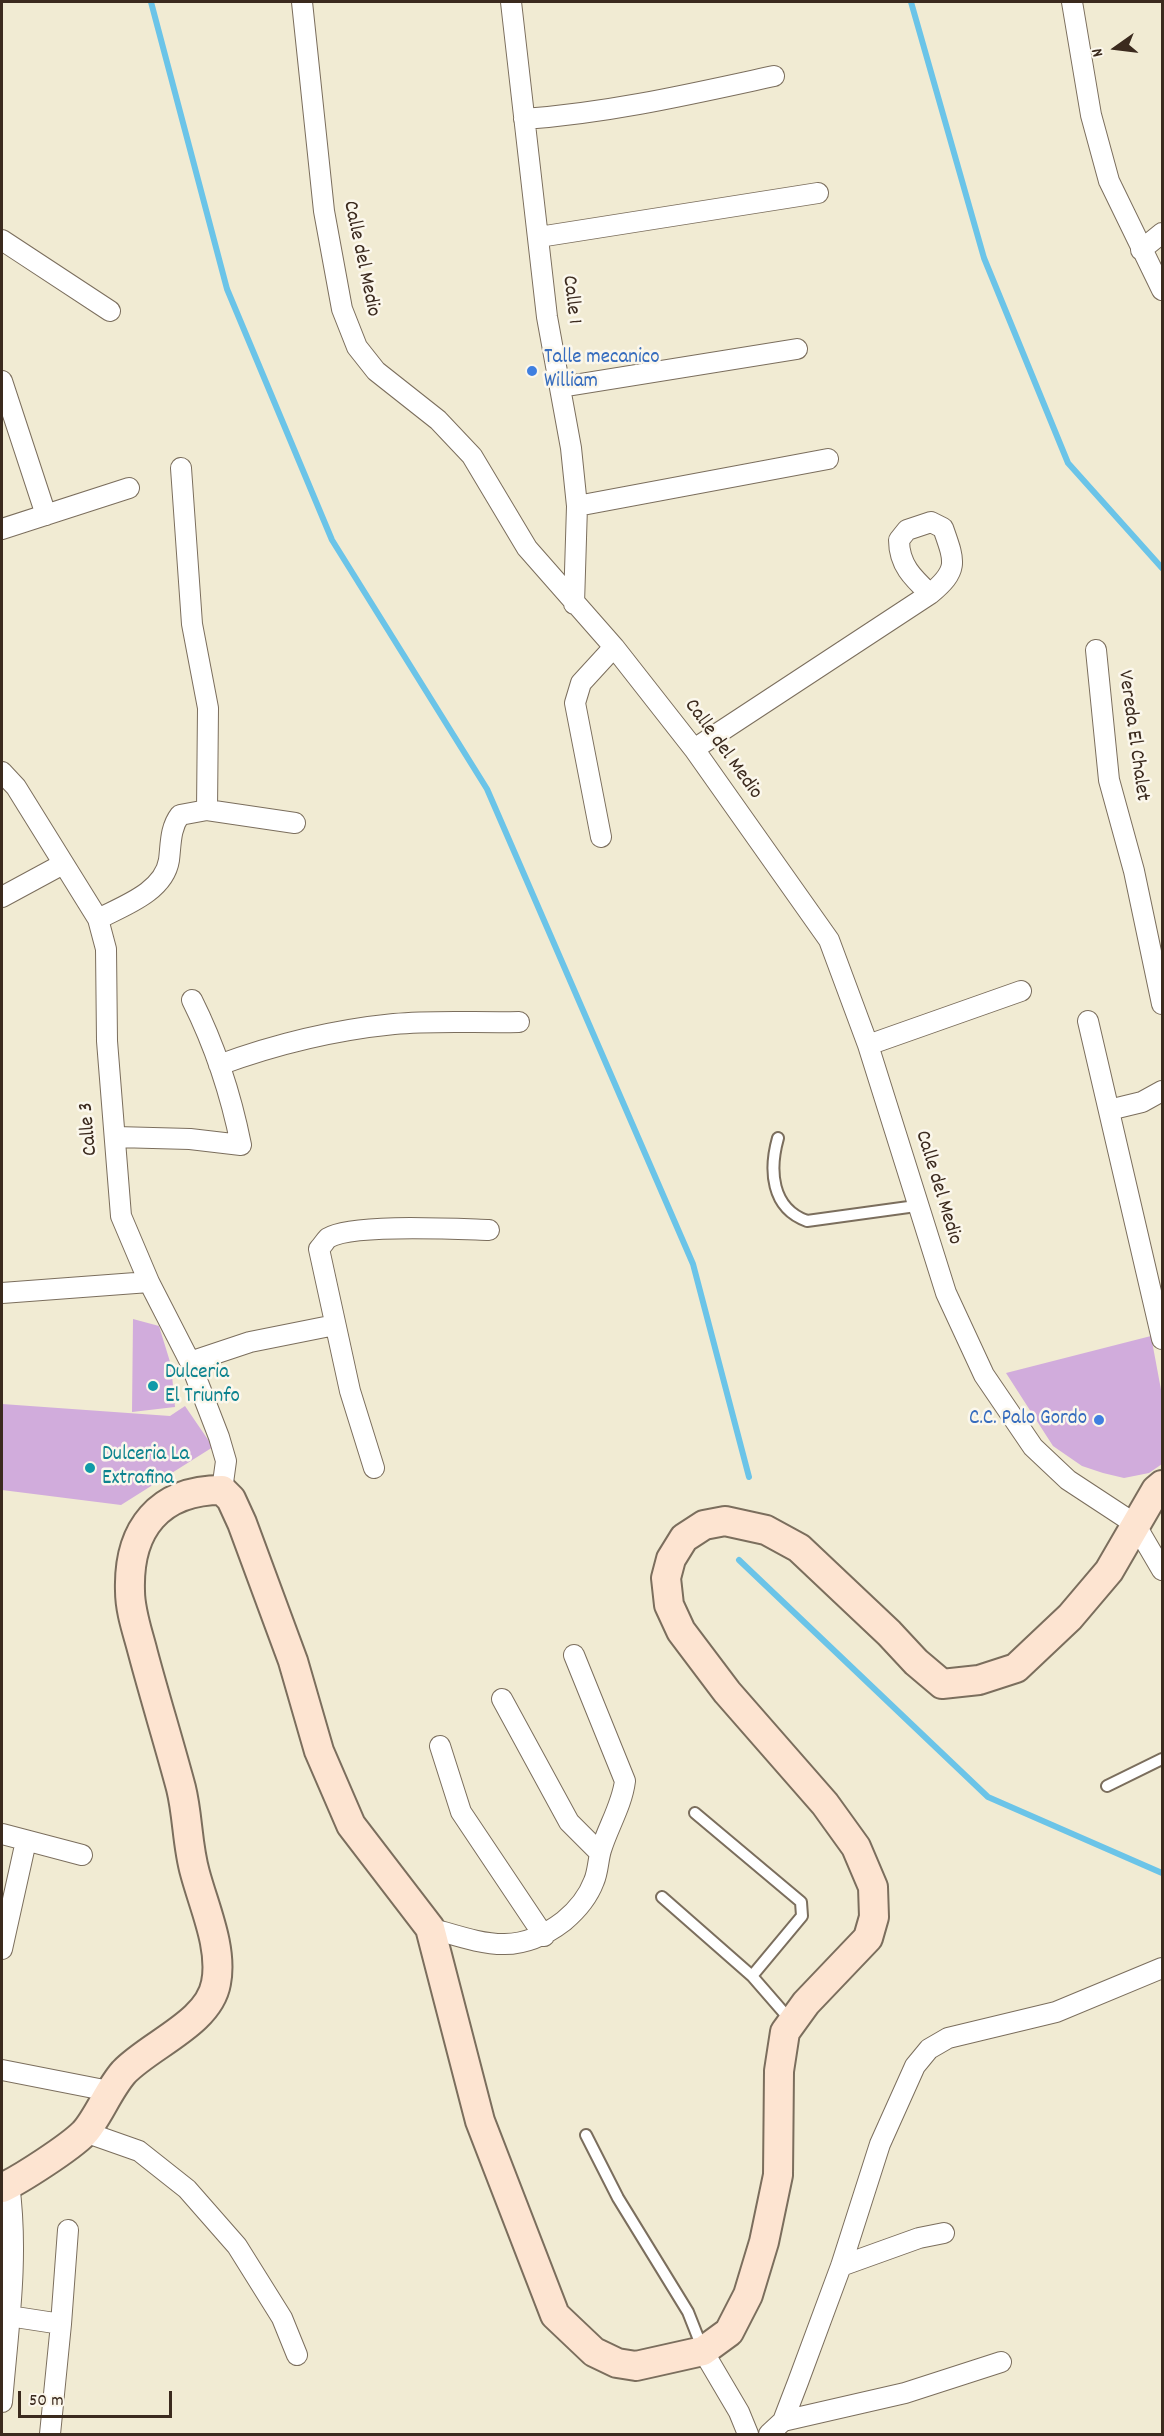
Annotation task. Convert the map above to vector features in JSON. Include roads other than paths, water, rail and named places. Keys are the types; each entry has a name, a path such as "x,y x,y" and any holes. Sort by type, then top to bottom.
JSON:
{"main road":[{"path":"5,2186 85,2132 109,2091 125,2071 200,2014 212,2000 217,1981 215,1944 194,1870 181,1790 140,1643 130,1592 136,1544 147,1521 165,1503 189,1492 222,1490 231,1499 242,1523 293,1661 319,1751 351,1825 430,1928 480,2121 555,2315 594,2352 617,2363 636,2366 704,2350 729,2332 748,2295 764,2242 778,2175 779,2071 785,2032 806,2002 868,1938 874,1917 873,1887 856,1847 825,1804 727,1692 681,1631 669,1605 666,1578 671,1559 684,1539 704,1525 725,1521 766,1530 799,1548 889,1633 916,1662 942,1684 979,1680 1016,1668 1070,1617 1104,1578 1156,1490 1162,1485"}],"street":[{"name":"Calle del Medio","path":"302,2 324,211 342,309 357,347 376,371 438,420 472,456 527,548 614,647 694,749 829,940 868,1045 916,1206 946,1293 984,1375 1032,1447 1068,1480 1135,1524"},
{"name":"Calle 1","path":"511,2 547,317 561,387 577,506 574,604"},
{"path":"1072,2 1091,116 1106,170 1141,250 1162,290"},
{"path":"524,119 618,108 774,76"},
{"path":"539,237 818,193"},
{"path":"1141,250 1162,233"},
{"path":"2,240 110,311"},
{"path":"561,387 797,349"},
{"path":"2,381 46,515"},
{"path":"577,506 828,459"},
{"path":"181,468 192,624 208,708 207,810"},
{"path":"2,529 129,488"},
{"path":"694,749 930,594"},
{"path":"601,837 575,703 581,683 614,647"},
{"name":"Vereda El Chalet","path":"1096,650 1110,780 1134,871 1162,1005"},
{"name":"Calle 3","path":"2,772 16,787 98,919 106,948 107,1041 121,1216 148,1282 190,1362 226,1461 222,1490"},
{"path":"98,919 138,898 158,883 168,864 174,822 180,815 207,810 295,823"},
{"path":"2,897 63,864"},
{"path":"868,1045 1021,991"},
{"path":"116,1137 190,1139 241,1145 234,1111 219,1065 192,1000"},
{"path":"1088,1021 1162,1339"},
{"path":"219,1065 258,1051 319,1035 384,1026 519,1022"},
{"path":"1109,1110 1142,1102 1162,1091"},
{"path":"374,1468 350,1390 319,1249 328,1239 346,1232 424,1228 489,1230"},
{"path":"2,1293 148,1282"},
{"path":"190,1362 250,1342 335,1325"},
{"path":"1135,1524 1162,1570"},
{"path":"430,1928 488,1944 521,1944 544,1936 577,1910 594,1881 600,1853 623,1796 625,1781 592,1696 573,1655"},
{"path":"502,1699 569,1822 600,1853"},
{"path":"440,1746 461,1812 544,1936"},
{"path":"2,1834 82,1855"},
{"path":"2,1949 26,1841"},
{"path":"776,2428 841,2266 880,2144 915,2066 929,2049 948,2038 1056,2012 1128,1985 1162,1968"},
{"path":"2,2070 109,2091"},
{"path":"85,2132 138,2151 187,2189 237,2246 282,2318 297,2355"},
{"path":"2,2402 13,2279 14,2218 5,2186"},
{"path":"50,2434 68,2230"},
{"path":"841,2266 919,2238 944,2233"},
{"path":"9,2316 61,2324"},
{"path":"704,2350 739,2412 748,2434"},
{"path":"776,2428 905,2393 1001,2362"}],"lane":[{"path":"778,1138 773,1157 774,1180 780,1199 792,1216 807,1221 916,1206"},
{"path":"1107,1786 1162,1759"},
{"path":"695,1813 801,1902 802,1916 752,1976"},
{"path":"662,1897 752,1976 793,2022"},
{"path":"586,2135 618,2198 688,2312 704,2350"}],"waterway":[{"path":"151,2 227,289 332,540 487,789 693,1264 749,1477"},
{"path":"911,2 984,258 1068,463 1162,568"},
{"path":"739,1560 988,1797 1162,1873"}],"place":[{"name":"Talle mecanico William","path":"532,371"},
{"name":"Dulceria El Triunfo","path":"153,1386"},
{"name":"C.C. Palo Gordo","path":"1099,1420"},
{"name":"Dulceria La Extrafina","path":"90,1468"}]}
